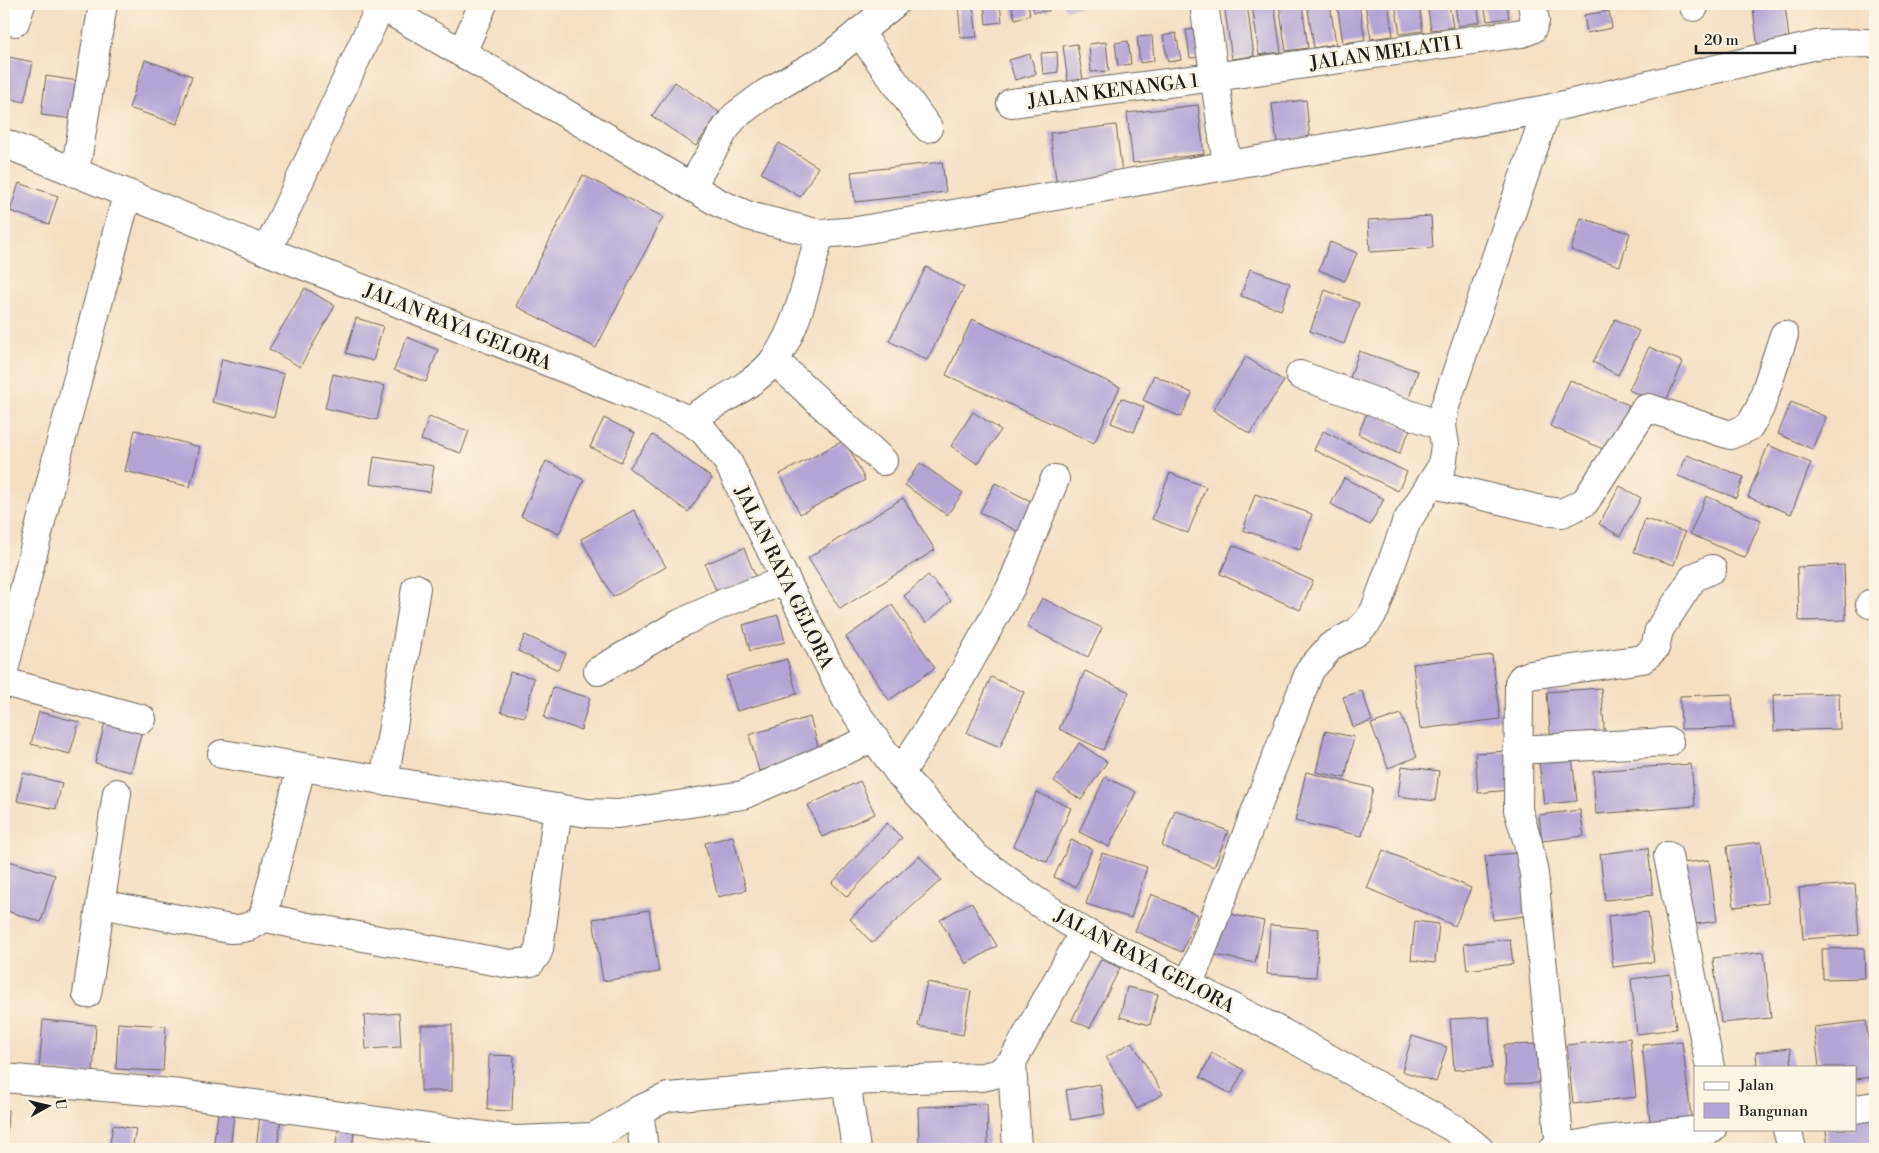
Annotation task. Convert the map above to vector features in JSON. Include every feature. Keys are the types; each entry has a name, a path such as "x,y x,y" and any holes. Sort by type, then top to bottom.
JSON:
{"street":[{"path":"75,173 103,4"},
{"path":"268,251 380,4 719,203 749,216 820,234 857,231 1547,109 1821,44 1875,43"},
{"path":"462,53 483,4"},
{"path":"691,187 735,116 766,93 830,56 894,4"},
{"path":"1204,4 1227,165"},
{"name":"JALAN MELATI 1","path":"1214,77 1522,33 1532,29 1534,21 1532,4"},
{"path":"859,32 928,128"},
{"name":"JALAN KENANGA 1","path":"1011,103 1214,77"},
{"path":"1189,984 1310,670 1331,646 1357,632 1368,621 1375,610 1406,523 1442,466 1445,445 1442,426 1444,409 1547,109"},
{"name":"JALAN RAYA GELORA","path":"4,144 127,195 638,397 688,420 703,430 728,462 846,699 900,774 977,858 1033,899 1084,932 1283,1033 1424,1110 1456,1129 1479,1149"},
{"path":"4,670 63,435 127,195"},
{"path":"688,420 749,383 774,360 793,326 820,234"},
{"path":"1432,484 1546,511 1562,513 1569,511 1585,502 1645,409 1649,408 1730,434 1749,427 1760,408 1784,335"},
{"path":"774,360 883,462"},
{"path":"1300,375 1442,426"},
{"path":"900,774 961,677 1011,587 1055,479"},
{"path":"1702,1130 1603,1140 1556,1148 1534,874 1528,843 1518,810 1517,750 1519,683 1522,678 1530,675 1644,659 1655,648 1659,630 1693,578 1712,569"},
{"path":"598,671 679,624 724,603 786,580"},
{"path":"384,781 416,588"},
{"path":"4,682 142,719"},
{"path":"222,754 587,813 618,814 743,795 873,738"},
{"path":"1517,750 1670,742"},
{"path":"101,904 230,929 241,929 258,923 264,917 302,768"},
{"path":"87,994 118,792"},
{"path":"264,917 303,926 510,964 531,962 539,948 558,808"},
{"path":"1668,856 1710,1066"},
{"path":"4,1078 181,1094 515,1140 594,1137 639,1110 668,1097 846,1081 983,1077 999,1073 1012,1062 1084,932"},
{"path":"1012,1062 1017,1149"},
{"path":"846,1081 856,1149"},
{"path":"1856,1109 1875,1106"},
{"path":"639,1110 644,1149"},
{"path":"1787,1130 1792,1149"}],"building":[{"path":"958,4 973,4 977,37 961,38"},
{"path":"984,4 1000,4 1002,22 986,24"},
{"path":"1011,4 1028,4 1030,15 1015,19"},
{"path":"1033,4 1048,4 1049,11 1034,12"},
{"path":"1064,4 1083,4 1083,6 1065,10"},
{"path":"1224,4 1247,4 1254,56 1232,59"},
{"path":"1252,4 1274,4 1281,52 1259,55"},
{"path":"1279,4 1302,4 1308,48 1286,51"},
{"path":"1307,4 1330,4 1336,44 1314,48"},
{"path":"1337,4 1359,4 1365,40 1343,43"},
{"path":"1365,4 1388,4 1393,36 1371,39"},
{"path":"1395,4 1419,4 1423,31 1400,34"},
{"path":"1427,4 1449,4 1453,27 1431,30"},
{"path":"1455,4 1477,4 1480,22 1458,26"},
{"path":"1484,4 1507,4 1509,18 1487,21"},
{"path":"1785,5 1790,46 1758,50 1753,8"},
{"path":"1609,11 1612,28 1587,33 1584,15"},
{"path":"1199,29 1203,57 1190,58 1186,30"},
{"path":"1176,33 1181,60 1168,62 1163,36"},
{"path":"1152,36 1154,61 1140,63 1137,37"},
{"path":"1128,41 1131,64 1118,66 1115,43"},
{"path":"1106,42 1109,71 1091,72 1089,44"},
{"path":"1077,44 1083,80 1068,82 1063,46"},
{"path":"1057,52 1058,72 1043,74 1041,53"},
{"path":"1030,54 1036,74 1015,80 1009,60"},
{"path":"4,56 33,62 24,102 4,97"},
{"path":"145,60 192,76 177,124 129,108"},
{"path":"46,76 78,81 74,119 41,115"},
{"path":"675,82 719,112 696,146 652,116"},
{"path":"1306,100 1310,139 1277,143 1272,104"},
{"path":"1198,105 1204,154 1133,163 1127,113"},
{"path":"1116,125 1123,181 1057,188 1050,133"},
{"path":"779,143 818,167 800,197 761,173"},
{"path":"942,162 946,192 855,202 851,172"},
{"path":"583,175 663,217 596,348 516,306"},
{"path":"19,183 58,196 49,224 10,211"},
{"path":"1431,216 1433,248 1370,252 1368,220"},
{"path":"1581,218 1630,233 1620,266 1571,250"},
{"path":"1330,242 1357,253 1345,281 1319,270"},
{"path":"926,267 964,287 927,360 889,341"},
{"path":"1250,269 1290,283 1281,310 1241,296"},
{"path":"305,288 335,306 300,367 269,349"},
{"path":"1325,290 1359,303 1344,344 1310,331"},
{"path":"356,318 383,326 373,361 346,353"},
{"path":"972,319 1120,387 1094,443 946,375"},
{"path":"1615,319 1639,331 1618,375 1593,362"},
{"path":"407,337 438,350 426,382 394,370"},
{"path":"1649,347 1683,362 1664,406 1629,390"},
{"path":"1359,351 1418,371 1406,407 1347,387"},
{"path":"1246,357 1284,381 1250,434 1213,410"},
{"path":"222,359 284,374 274,417 212,402"},
{"path":"333,374 385,386 377,420 325,408"},
{"path":"1154,375 1192,393 1181,417 1143,400"},
{"path":"1570,380 1629,405 1610,452 1550,426"},
{"path":"1121,398 1144,407 1134,432 1111,423"},
{"path":"1791,402 1826,417 1812,449 1778,434"},
{"path":"1368,411 1410,430 1399,454 1358,434"},
{"path":"973,412 1001,430 978,464 951,446"},
{"path":"429,417 469,431 461,453 421,440"},
{"path":"604,418 635,433 621,462 590,447"},
{"path":"135,430 200,447 190,487 125,471"},
{"path":"1323,431 1407,472 1398,491 1314,450"},
{"path":"653,435 712,478 688,512 629,468"},
{"path":"845,440 865,480 800,514 780,474"},
{"path":"1768,445 1811,463 1791,514 1748,497"},
{"path":"1687,455 1744,477 1736,498 1678,476"},
{"path":"374,457 434,466 430,492 370,484"},
{"path":"546,461 584,480 559,534 521,516"},
{"path":"920,463 963,493 947,515 905,485"},
{"path":"1170,473 1206,487 1188,533 1152,519"},
{"path":"1344,478 1384,499 1370,525 1331,504"},
{"path":"995,483 1038,505 1023,534 980,512"},
{"path":"1620,486 1641,498 1620,536 1599,524"},
{"path":"1255,494 1312,514 1300,550 1243,530"},
{"path":"1706,496 1761,520 1745,558 1690,534"},
{"path":"903,498 935,550 840,609 808,558"},
{"path":"634,510 666,567 613,597 581,539"},
{"path":"1645,519 1685,532 1674,565 1634,552"},
{"path":"1233,545 1313,581 1300,610 1220,574"},
{"path":"744,548 756,578 717,593 705,564"},
{"path":"1844,565 1846,620 1799,621 1797,567"},
{"path":"928,575 951,601 926,623 904,596"},
{"path":"1042,598 1102,628 1088,657 1027,627"},
{"path":"892,605 935,668 889,700 846,637"},
{"path":"778,615 785,642 750,651 743,625"},
{"path":"525,635 566,654 558,670 518,651"},
{"path":"1492,655 1500,719 1420,729 1413,664"},
{"path":"787,659 797,694 737,711 726,676"},
{"path":"1085,671 1129,692 1103,750 1059,729"},
{"path":"510,672 534,678 525,717 501,712"},
{"path":"991,677 1024,692 1000,747 967,733"},
{"path":"553,687 590,698 581,730 544,718"},
{"path":"1601,688 1605,740 1551,744 1547,692"},
{"path":"1362,691 1372,721 1353,727 1343,697"},
{"path":"1839,693 1840,729 1774,731 1773,695"},
{"path":"1732,694 1734,728 1681,729 1680,696"},
{"path":"39,712 79,722 70,754 31,744"},
{"path":"1401,714 1417,757 1388,768 1371,724"},
{"path":"810,717 820,753 759,771 749,735"},
{"path":"105,722 142,731 131,772 95,763"},
{"path":"1325,731 1354,737 1345,778 1316,772"},
{"path":"1079,743 1107,762 1081,800 1054,781"},
{"path":"1508,751 1510,790 1478,793 1475,753"},
{"path":"1572,757 1577,801 1544,804 1539,762"},
{"path":"1691,764 1695,806 1596,814 1593,771"},
{"path":"1402,766 1439,771 1435,801 1398,796"},
{"path":"1306,772 1373,788 1362,836 1295,821"},
{"path":"23,773 62,783 56,809 17,801"},
{"path":"1105,777 1136,792 1109,847 1079,832"},
{"path":"860,781 875,814 822,837 808,805"},
{"path":"1037,792 1071,808 1047,862 1013,846"},
{"path":"1175,810 1228,831 1214,867 1162,846"},
{"path":"1580,810 1584,836 1542,841 1539,815"},
{"path":"887,823 902,838 847,897 832,883"},
{"path":"733,836 746,890 718,897 705,843"},
{"path":"1071,840 1092,849 1076,887 1054,877"},
{"path":"1761,842 1768,903 1734,907 1727,846"},
{"path":"1648,848 1653,895 1605,900 1600,854"},
{"path":"1383,850 1471,888 1455,926 1367,888"},
{"path":"1526,852 1533,915 1493,920 1485,856"},
{"path":"1102,853 1147,867 1131,918 1086,904"},
{"path":"919,856 941,880 872,943 850,919"},
{"path":"1709,860 1717,921 1689,925 1682,863"},
{"path":"9,861 55,875 41,922 4,910 4,877"},
{"path":"1855,884 1859,935 1803,939 1799,888"},
{"path":"1151,894 1198,915 1182,952 1135,931"},
{"path":"971,902 997,946 966,964 940,920"},
{"path":"649,910 659,972 603,981 593,919"},
{"path":"1648,912 1654,962 1613,967 1608,916"},
{"path":"1224,913 1264,921 1255,963 1215,955"},
{"path":"1415,921 1439,924 1435,963 1411,960"},
{"path":"1270,925 1319,929 1316,977 1267,974"},
{"path":"1510,939 1513,964 1467,970 1464,944"},
{"path":"1864,948 1865,978 1823,979 1822,949"},
{"path":"1764,952 1771,1018 1721,1023 1713,958"},
{"path":"1101,959 1120,968 1090,1028 1072,1020"},
{"path":"1670,974 1676,1029 1637,1034 1631,979"},
{"path":"927,982 971,991 963,1035 918,1026"},
{"path":"1127,987 1158,994 1150,1025 1120,1017"},
{"path":"399,1013 401,1047 366,1049 364,1016"},
{"path":"1489,1017 1492,1068 1454,1070 1450,1019"},
{"path":"43,1020 96,1025 93,1074 39,1070"},
{"path":"1866,1021 1873,1077 1856,1079 1856,1066 1819,1066 1814,1027"},
{"path":"118,1023 166,1026 163,1071 116,1069"},
{"path":"421,1025 452,1025 452,1091 421,1091"},
{"path":"1412,1036 1447,1047 1436,1082 1402,1071"},
{"path":"1630,1038 1636,1097 1573,1104 1567,1045"},
{"path":"1682,1041 1692,1125 1651,1130 1642,1045"},
{"path":"1132,1042 1163,1094 1137,1109 1106,1057"},
{"path":"1538,1044 1539,1083 1505,1084 1504,1045"},
{"path":"1790,1048 1792,1066 1757,1066 1756,1052"},
{"path":"1212,1053 1244,1070 1231,1094 1200,1077"},
{"path":"489,1055 514,1056 512,1111 487,1110"},
{"path":"1100,1084 1105,1114 1071,1120 1066,1090"},
{"path":"987,1104 988,1149 919,1149 918,1107"},
{"path":"4,1109 8,1110 6,1149 4,1149"},
{"path":"1875,1112 1875,1149 1828,1149 1826,1130 1856,1130 1856,1114"},
{"path":"218,1113 234,1115 230,1149 213,1149"},
{"path":"260,1116 281,1119 277,1149 256,1149"},
{"path":"113,1125 136,1129 132,1149 109,1149"},
{"path":"338,1130 354,1132 352,1149 335,1149"}]}
